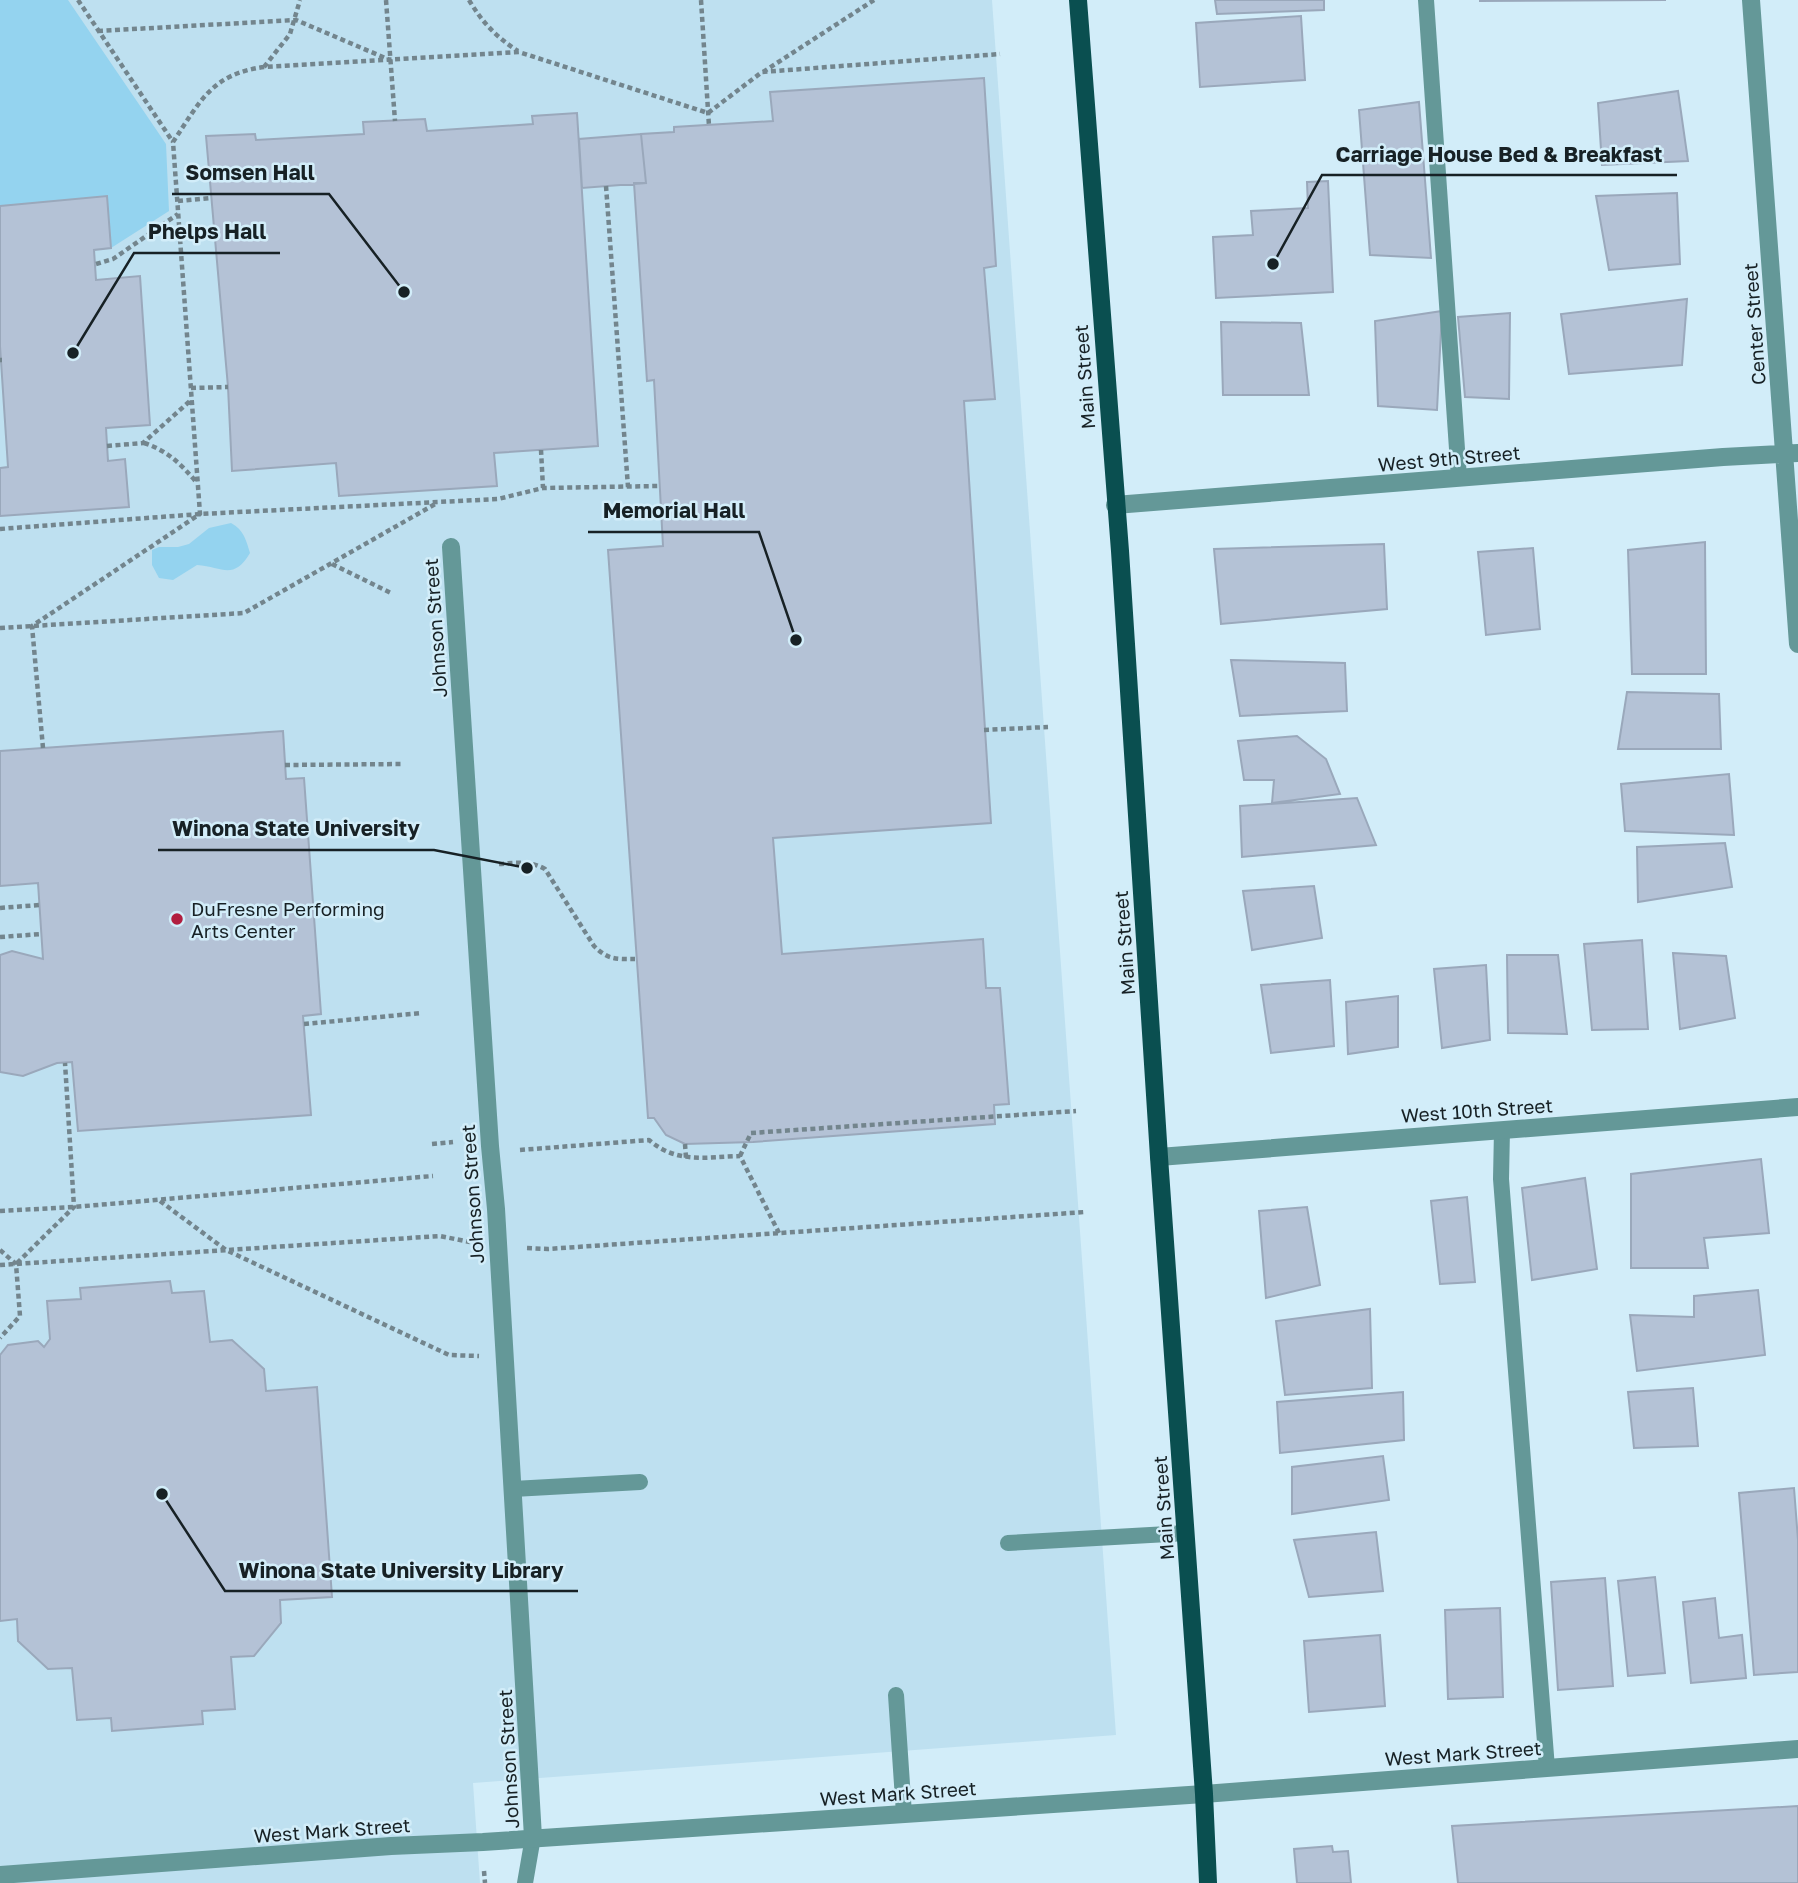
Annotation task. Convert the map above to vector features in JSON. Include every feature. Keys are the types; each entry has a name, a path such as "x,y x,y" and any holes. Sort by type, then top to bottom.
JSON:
{"main road":[{"name":"Main Street","path":"1078,0 1186,1533 1208,1883"}],"street":[{"name":"Center Street","path":"1751,0 1780,399 1792,454 1798,644"},
{"name":"West 9th Street","path":"1115,505 1723,457 1792,454"},
{"name":"Johnson Street","path":"451,547 498,1248 533,1837"},
{"name":"West 10th Street","path":"1159,1157 1798,1107"},
{"name":"West Mark Street","path":"0,1875 533,1837 1204,1794 1798,1749"}],"lane":[{"path":"1426,0 1459,478"},
{"path":"1502,1129 1501,1179 1546,1768"},
{"path":"513,1489 640,1482"},
{"path":"1008,1542 1186,1533"},
{"path":"896,1695 904,1814"},
{"path":"525,1883 533,1837"}],"path":[{"path":"78,0 173,142 200,514"},
{"path":"264,68 290,34 300,0"},
{"path":"386,0 395,121"},
{"path":"468,0 482,22 519,52 708,113"},
{"path":"701,0 709,126"},
{"path":"708,113 762,72 874,0"},
{"path":"98,31 296,20 391,61"},
{"path":"173,142 199,103 220,81 243,70 519,52"},
{"path":"762,72 1000,54"},
{"path":"606,186 628,486"},
{"path":"178,201 211,198"},
{"path":"96,264 113,258 179,213"},
{"path":"191,388 228,387"},
{"path":"143,443 191,400"},
{"path":"107,446 143,443 162,449 198,484"},
{"path":"541,450 543,488"},
{"path":"0,529 200,514 498,499 543,488 659,486"},
{"path":"0,628 244,613 437,503"},
{"path":"32,626 200,514"},
{"path":"331,564 391,593"},
{"path":"32,626 44,748"},
{"path":"984,730 1048,727"},
{"path":"285,765 404,764"},
{"path":"472,867 535,863 545,869 594,946 603,955 614,959 635,959"},
{"path":"0,908 39,905"},
{"path":"0,937 41,934"},
{"path":"304,1024 422,1013"},
{"path":"16,1264 74,1207 65,1063"},
{"path":"740,1156 751,1133 1076,1111"},
{"path":"520,1150 649,1140 670,1154 686,1158 740,1156"},
{"path":"432,1144 453,1142"},
{"path":"685,1144 686,1158"},
{"path":"740,1156 779,1233"},
{"path":"0,1211 433,1177"},
{"path":"158,1200 226,1250 449,1355 504,1357"},
{"path":"0,1265 440,1236 498,1248 548,1249 1085,1212"},
{"path":"0,1250 16,1264 20,1316 0,1338"}],"shaded area":[{"path":"0,0 992,0 1116,1735 473,1783 480,1883 0,1883"},
{"path":"0,0 68,0 166,144 169,211 111,248 107,197 0,206"},
{"path":"231,523 242,532 250,553 238,567 227,570 197,565 173,580 159,578 152,565 152,550 189,544 209,528"}],"building":[{"path":"1215,0 1324,0 1324,10 1217,14"},
{"path":"1480,0 1666,0 1480,1"},
{"path":"1301,16 1305,80 1200,87 1196,23"},
{"path":"984,78 996,266 984,268 995,399 964,401 991,823 773,838 782,954 983,939 986,988 1000,988 1009,1104 994,1105 995,1124 753,1142 685,1144 666,1135 654,1118 648,1118 608,550 663,546 654,380 647,381 634,183 646,183 641,134 674,132 674,127 773,121 770,92"},
{"path":"1678,91 1688,161 1602,165 1598,103"},
{"path":"1419,102 1431,258 1370,255 1359,110"},
{"path":"577,113 598,446 494,453 497,486 339,496 336,463 232,471 228,387 206,136 255,134 256,140 364,134 363,122 425,119 427,131 533,124 532,116"},
{"path":"641,134 646,183 582,188 579,139"},
{"path":"1328,181 1333,292 1216,298 1213,237 1253,235 1251,211 1308,208 1307,182"},
{"path":"1677,193 1680,264 1609,270 1596,196"},
{"path":"107,196 111,248 94,250 96,280 140,276 150,425 106,428 108,461 125,459 129,507 0,516 0,468 8,467 0,346 0,206"},
{"path":"1687,299 1682,365 1569,374 1561,314"},
{"path":"1442,311 1437,410 1378,406 1375,321"},
{"path":"1510,313 1509,399 1465,397 1458,317"},
{"path":"1221,322 1301,323 1309,395 1223,395"},
{"path":"1705,542 1706,674 1632,674 1628,550"},
{"path":"1384,544 1387,609 1221,624 1214,549"},
{"path":"1533,548 1540,629 1486,635 1478,552"},
{"path":"1231,660 1345,663 1347,711 1240,716"},
{"path":"1627,692 1719,694 1721,749 1618,749"},
{"name":"DuFresne Performing Arts Center","path":"283,731 286,779 304,778 321,1014 303,1016 311,1115 78,1131 72,1062 57,1063 23,1076 0,1072 0,955 12,951 43,959 38,883 0,886 0,751"},
{"path":"1297,736 1326,759 1340,794 1272,803 1274,780 1244,780 1238,741"},
{"path":"1729,774 1734,835 1625,831 1621,784"},
{"path":"1357,798 1376,845 1242,857 1240,806"},
{"path":"1725,843 1732,887 1638,902 1637,847"},
{"path":"1314,886 1322,938 1252,950 1243,891"},
{"path":"1642,940 1648,1029 1592,1030 1584,944"},
{"path":"1673,953 1726,956 1735,1018 1680,1029"},
{"path":"1507,955 1558,955 1567,1034 1508,1033"},
{"path":"1486,965 1490,1040 1442,1048 1434,969"},
{"path":"1330,980 1334,1046 1271,1053 1261,985"},
{"path":"1398,996 1398,1047 1348,1054 1346,1002"},
{"path":"1761,1159 1769,1233 1704,1238 1708,1268 1631,1268 1631,1174"},
{"path":"1585,1178 1597,1269 1532,1280 1522,1188"},
{"path":"1467,1197 1475,1282 1440,1284 1431,1201"},
{"path":"1307,1207 1320,1285 1266,1298 1259,1211"},
{"path":"170,1281 172,1293 204,1291 210,1342 232,1340 264,1369 266,1391 317,1387 332,1597 280,1600 281,1623 254,1656 231,1657 235,1709 202,1711 203,1724 112,1731 111,1718 77,1720 72,1668 48,1669 18,1641 17,1619 0,1621 0,1355 8,1345 38,1341 44,1347 50,1339 47,1301 81,1299 80,1288"},
{"path":"1758,1290 1765,1355 1637,1371 1630,1315 1694,1317 1694,1296"},
{"path":"1370,1309 1372,1388 1285,1395 1276,1321"},
{"path":"1693,1388 1698,1446 1634,1448 1628,1392"},
{"path":"1403,1392 1404,1440 1280,1453 1277,1402"},
{"path":"1383,1456 1389,1500 1292,1514 1292,1467"},
{"path":"1794,1488 1798,1540 1798,1672 1754,1675 1739,1493"},
{"path":"1376,1532 1383,1591 1309,1597 1294,1540"},
{"path":"1655,1577 1665,1673 1628,1676 1618,1581"},
{"path":"1605,1578 1613,1686 1558,1690 1551,1582"},
{"path":"1715,1598 1719,1638 1742,1635 1746,1678 1691,1683 1683,1602"},
{"path":"1500,1608 1503,1697 1448,1699 1445,1610"},
{"path":"1380,1635 1385,1706 1309,1712 1304,1641"},
{"path":"1798,1806 1798,1883 1458,1883 1452,1826"},
{"path":"1332,1846 1333,1852 1348,1851 1351,1883 1297,1883 1294,1849"}],"place":[{"name":"Carriage House Bed & Breakfast","path":"1273,264"},
{"name":"Somsen Hall","path":"404,292"},
{"name":"Phelps Hall","path":"73,353"},
{"name":"Memorial Hall","path":"796,640"},
{"name":"Winona State University","path":"527,868"},
{"name":"DuFresne Performing Arts Center","path":"177,919"},
{"name":"Winona State University Library","path":"162,1494"}]}
